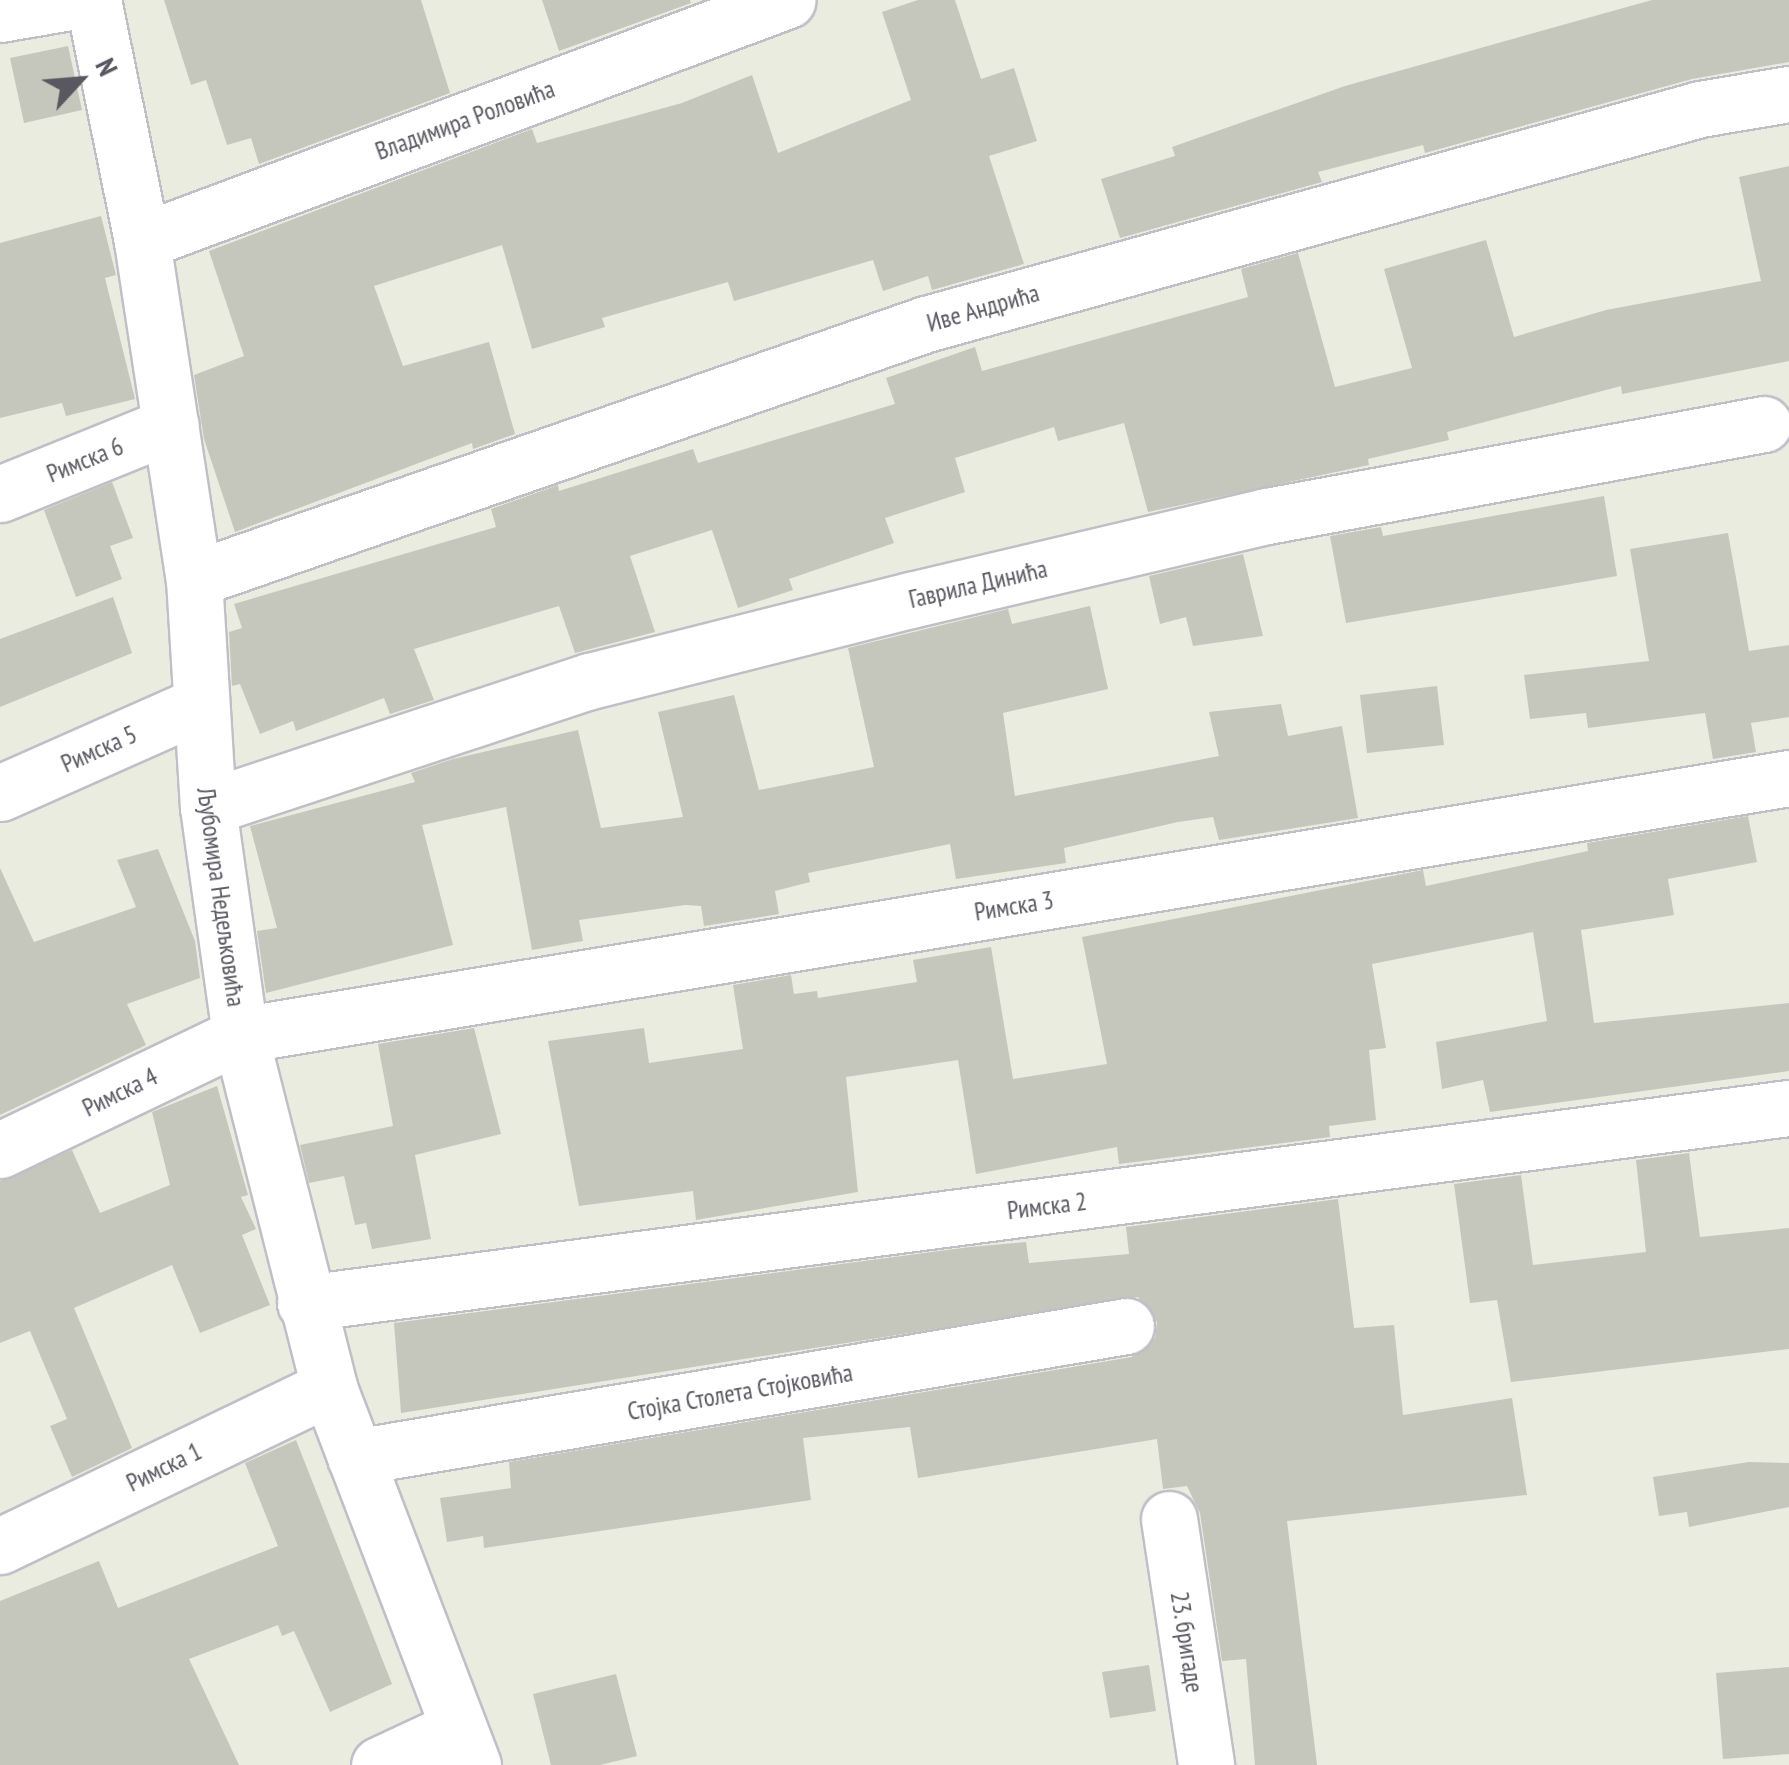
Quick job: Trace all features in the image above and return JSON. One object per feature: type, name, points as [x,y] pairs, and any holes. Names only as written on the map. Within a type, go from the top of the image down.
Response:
[{"type":"street","points":[[0,14],[82,0]]},
{"type":"street","name":"Љубомира Недељковића","points":[[93,0],[142,241],[194,579],[198,704],[208,807],[240,1035],[304,1303],[329,1388],[466,1746]]},
{"type":"street","name":"Владимира Роловића","points":[[142,241],[788,0]]},
{"type":"street","name":"Иве Андрића","points":[[194,579],[926,324],[1700,109],[1789,94]]},
{"type":"street","name":"Гаврила Динића","points":[[208,807],[590,681],[911,600],[1266,516],[1764,424]]},
{"type":"street","name":"Римска 6","points":[[0,494],[171,426]]},
{"type":"street","name":"Римска 5","points":[[0,793],[198,704]]},
{"type":"street","name":"Римска 3","points":[[240,1035],[1789,778]]},
{"type":"street","name":"Римска 4","points":[[0,1150],[240,1035]]},
{"type":"street","name":"Римска 2","points":[[304,1303],[1789,1108]]},
{"type":"street","name":"Стојка Столета Стојковића","points":[[355,1457],[1126,1326]]},
{"type":"street","name":"Римска 1","points":[[0,1546],[329,1388]]},
{"type":"street","name":"23. бригаде","points":[[1169,1519],[1206,1765]]},
{"type":"street","points":[[380,1765],[466,1746]]},
{"type":"building","points":[[164,0],[421,0],[450,93],[259,164],[251,138],[227,145],[206,80],[191,85]]},
{"type":"building","points":[[542,0],[690,0],[691,3],[559,51]]},
{"type":"building","points":[[918,0],[955,0],[981,79],[1014,68],[1037,141],[989,156],[1024,264],[932,290],[928,276],[883,291],[873,260],[734,301],[728,282],[602,318],[605,327],[532,349],[502,245],[374,286],[403,366],[489,342],[515,434],[473,449],[472,443],[235,532],[204,439],[194,375],[244,356],[209,251],[532,129],[537,143],[682,103],[752,75],[778,153],[911,100],[882,12]]},
{"type":"building","points":[[1652,0],[1789,0],[1789,62],[1692,79],[1425,153],[1423,145],[1318,172],[1322,182],[1120,238],[1101,179],[1175,156],[1172,147],[1345,86]]},
{"type":"building","points":[[68,46],[82,110],[24,123],[10,58]]},
{"type":"building","points":[[1789,166],[1789,361],[1622,394],[1621,386],[1447,432],[1449,440],[1368,459],[1369,465],[1148,512],[1124,423],[1058,441],[1054,427],[955,458],[965,492],[885,518],[894,543],[789,579],[793,590],[738,608],[712,530],[630,556],[655,632],[575,653],[559,606],[414,649],[434,700],[390,714],[384,698],[296,731],[293,721],[260,734],[240,684],[232,686],[229,632],[242,628],[234,604],[496,527],[491,509],[558,485],[559,491],[693,449],[698,463],[895,404],[886,378],[975,347],[982,371],[1248,297],[1241,269],[1298,253],[1335,387],[1412,368],[1384,269],[1486,240],[1514,337],[1606,310],[1761,281],[1739,177]]},
{"type":"building","points":[[101,216],[116,275],[105,278],[135,399],[66,416],[62,403],[0,418],[0,243]]},
{"type":"building","points":[[112,482],[133,538],[110,546],[122,579],[76,597],[44,510]]},
{"type":"building","points":[[1604,496],[1617,576],[1346,623],[1330,536],[1381,527],[1383,536]]},
{"type":"building","points":[[1728,533],[1749,651],[1789,645],[1789,717],[1751,723],[1756,752],[1713,759],[1705,713],[1588,728],[1586,713],[1530,719],[1524,675],[1649,661],[1630,549]]},
{"type":"building","points":[[1243,554],[1263,636],[1193,646],[1186,617],[1160,624],[1149,576]]},
{"type":"building","points":[[113,597],[132,653],[0,707],[0,639]]},
{"type":"building","points":[[1090,606],[1108,689],[1003,713],[1015,796],[1219,756],[1209,712],[1281,704],[1288,736],[1342,726],[1358,818],[1219,840],[1213,817],[1178,822],[1064,848],[1066,863],[956,879],[950,844],[808,873],[810,882],[775,891],[779,914],[704,926],[701,906],[685,905],[579,920],[583,941],[532,950],[506,807],[422,825],[453,945],[266,993],[257,931],[277,928],[250,826],[415,782],[411,773],[453,759],[578,730],[601,828],[683,817],[658,712],[734,695],[759,790],[874,767],[848,648],[1008,609],[1012,624]]},
{"type":"building","points":[[1437,686],[1444,745],[1367,753],[1360,695]]},
{"type":"building","points":[[1748,816],[1757,862],[1668,879],[1674,915],[1581,930],[1594,1023],[1789,1003],[1789,1071],[1490,1112],[1483,1080],[1442,1089],[1436,1042],[1547,1021],[1533,932],[1372,964],[1386,1048],[1369,1050],[1376,1120],[1329,1126],[1330,1137],[1119,1164],[1117,1147],[976,1174],[958,1060],[846,1077],[858,1192],[696,1220],[693,1191],[579,1206],[548,1041],[644,1028],[649,1063],[743,1049],[733,985],[791,975],[794,994],[817,991],[818,998],[917,982],[913,960],[991,947],[1013,1079],[1107,1064],[1082,937],[1423,870],[1426,886],[1588,851],[1587,843]]},
{"type":"building","points":[[158,849],[195,941],[200,978],[127,1004],[146,1045],[0,1115],[0,868],[34,942],[136,907],[117,860]]},
{"type":"building","points":[[474,1028],[501,1134],[415,1155],[431,1239],[372,1249],[366,1223],[355,1225],[344,1176],[309,1183],[300,1145],[393,1126],[378,1044]]},
{"type":"building","points":[[217,1086],[248,1195],[241,1197],[256,1229],[242,1235],[270,1305],[200,1333],[172,1265],[74,1308],[132,1448],[72,1477],[50,1426],[67,1419],[30,1331],[0,1343],[0,1181],[72,1150],[100,1213],[170,1185],[152,1112]]},
{"type":"building","points":[[1689,1153],[1700,1237],[1789,1228],[1789,1349],[1511,1382],[1497,1300],[1470,1303],[1454,1184],[1521,1175],[1533,1265],[1646,1252],[1636,1160]]},
{"type":"building","points":[[1338,1199],[1354,1328],[1394,1325],[1403,1415],[1512,1398],[1527,1495],[1287,1521],[1317,1765],[1255,1765],[1246,1659],[1222,1661],[1200,1513],[1187,1486],[1163,1489],[1157,1439],[918,1478],[910,1427],[803,1438],[811,1500],[484,1548],[483,1536],[447,1542],[440,1498],[511,1488],[509,1462],[1132,1357],[1155,1338],[1157,1322],[1138,1297],[401,1413],[394,1323],[970,1247],[1026,1242],[1029,1263],[1129,1254],[1126,1227]]},
{"type":"building","points":[[296,1440],[392,1684],[330,1712],[294,1631],[282,1636],[278,1625],[189,1659],[239,1765],[0,1765],[0,1601],[99,1561],[118,1608],[278,1546],[245,1463]]},
{"type":"building","points":[[1749,1462],[1789,1463],[1789,1507],[1689,1527],[1687,1512],[1659,1516],[1653,1477]]},
{"type":"building","points":[[1149,1665],[1156,1711],[1110,1718],[1102,1672]]},
{"type":"building","points":[[1789,1667],[1789,1754],[1723,1759],[1716,1673]]},
{"type":"building","points":[[616,1674],[637,1756],[600,1765],[551,1765],[533,1694]]}]
